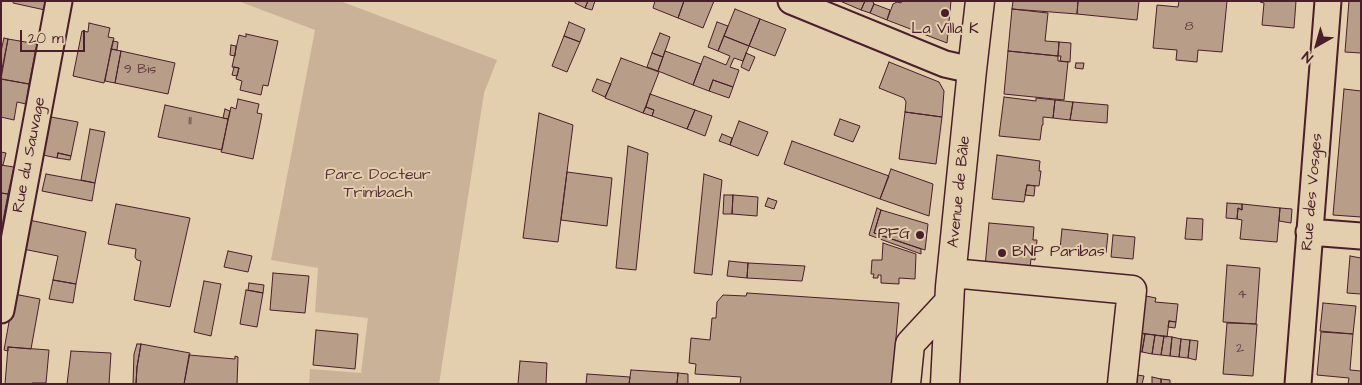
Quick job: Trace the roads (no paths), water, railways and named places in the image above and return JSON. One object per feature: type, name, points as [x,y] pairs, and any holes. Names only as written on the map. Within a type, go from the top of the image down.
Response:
[{"type":"main road","name":"Avenue de Bâle","points":[[945,384],[949,302],[980,1]]},
{"type":"main road","points":[[952,273],[1132,290],[1122,384]]},
{"type":"main road","points":[[906,384],[910,344],[949,302]]},
{"type":"street","name":"Rue du Sauvage","points":[[1,310],[59,1]]},
{"type":"street","points":[[791,1],[945,64],[972,70]]},
{"type":"street","name":"Rue des Vosges","points":[[1298,384],[1328,1]]},
{"type":"street","points":[[1309,232],[1361,236]]},
{"type":"place","name":"La Villa K","points":[[945,13]]},
{"type":"place","name":"PFG","points":[[920,235]]},
{"type":"place","name":"BNP Paribas","points":[[1002,253]]},
{"type":"park label","name":"Parc Docteur Trimbach","points":[[378,185]]}]
